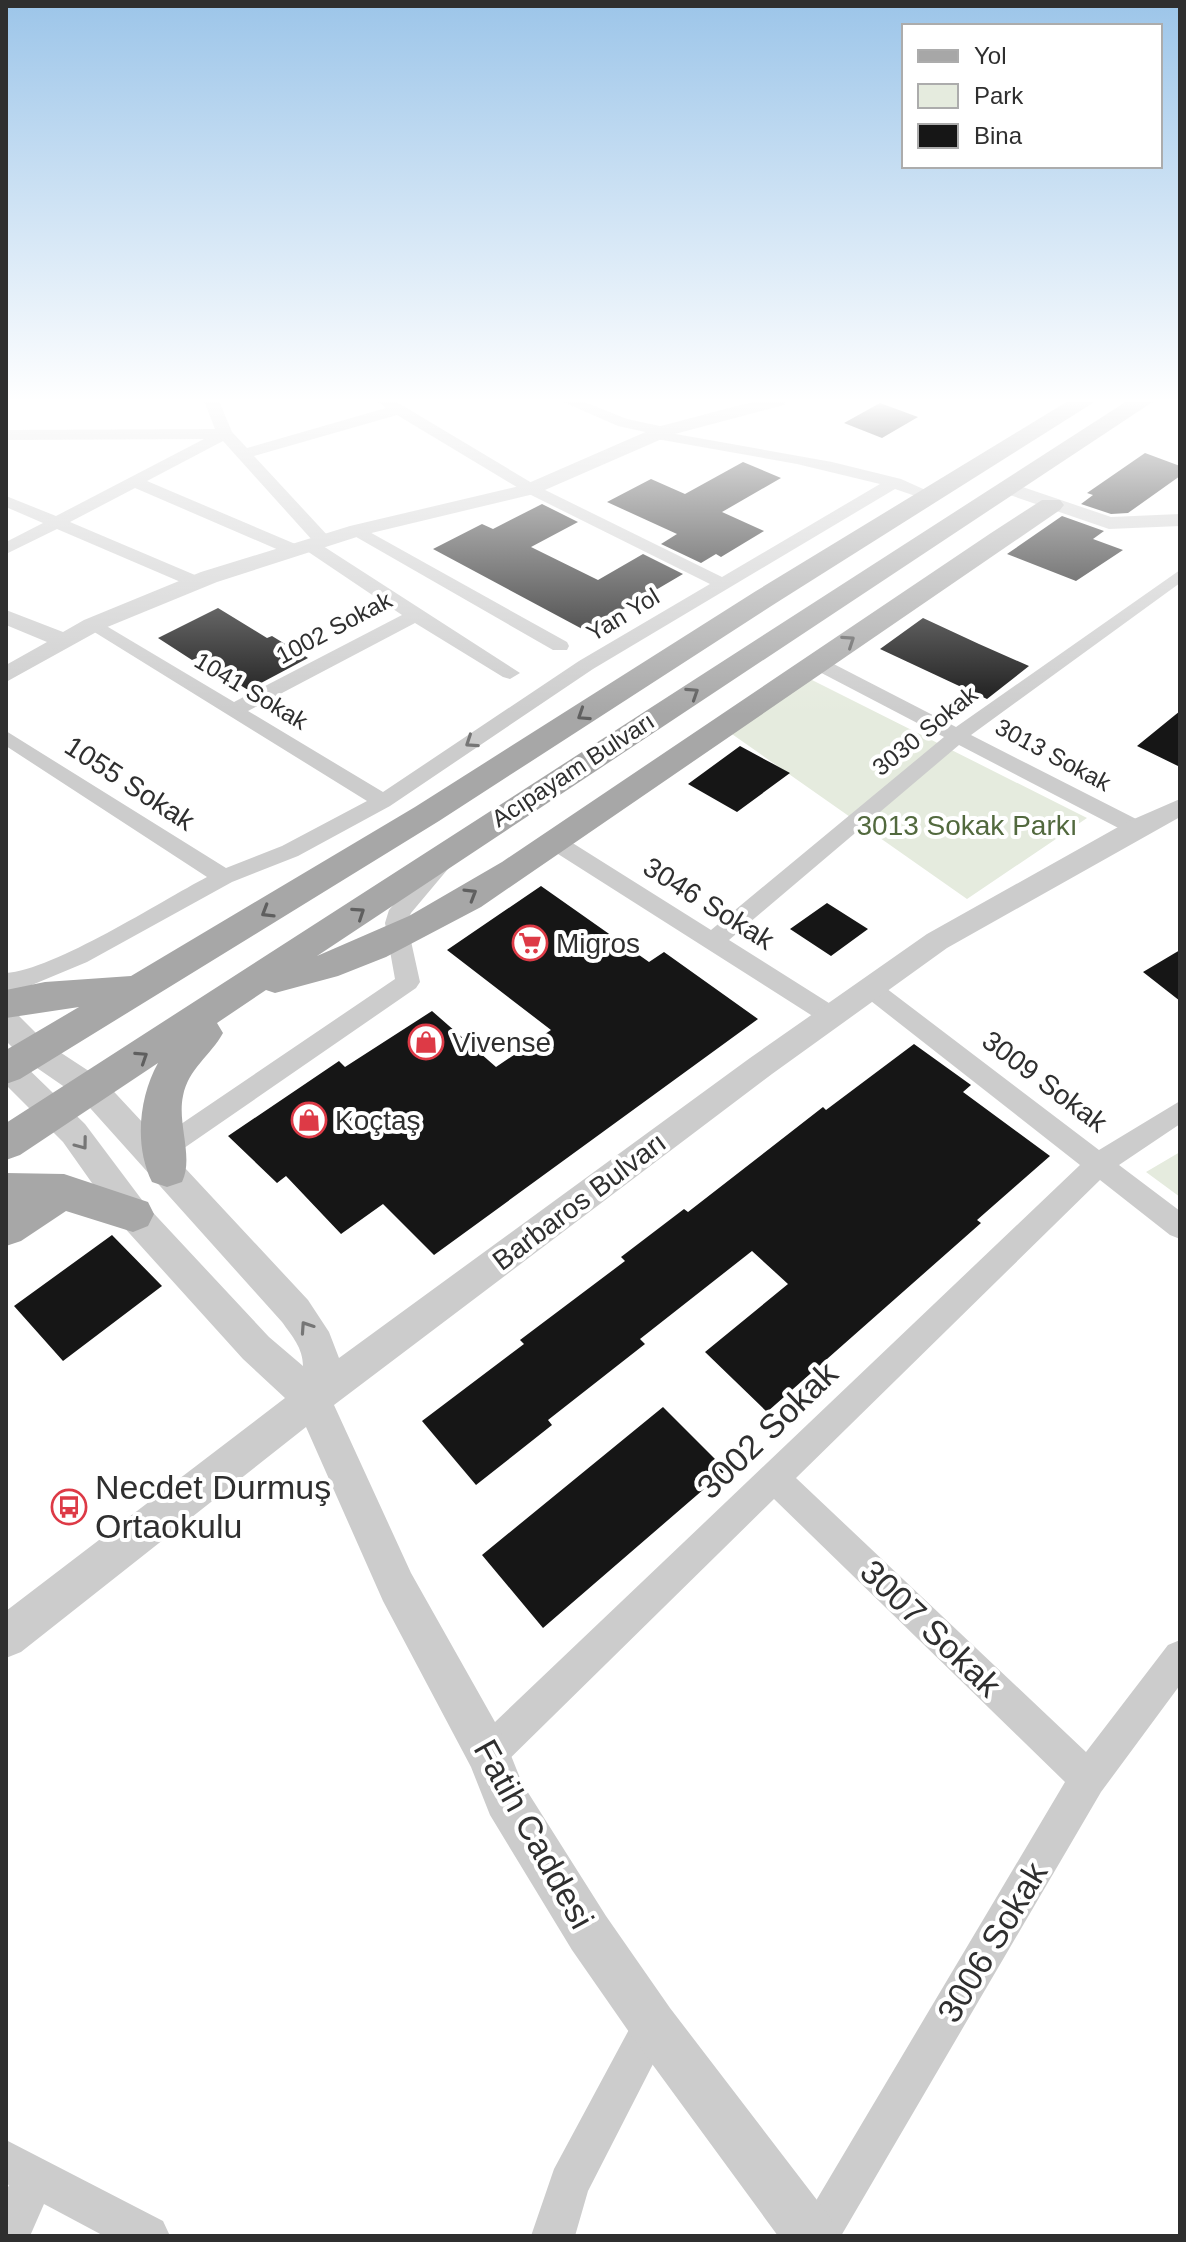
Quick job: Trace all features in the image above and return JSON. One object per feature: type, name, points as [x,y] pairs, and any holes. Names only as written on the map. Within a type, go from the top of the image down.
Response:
[{"type":"main road","name":"Acıpayam Bulvarı","points":[[14,1063],[439,807],[766,597],[919,506]]},
{"type":"main road","name":"Acıpayam Bulvarı","points":[[6,1144],[93,1090],[456,847],[981,506]]},
{"type":"main road","points":[[166,1159],[163,1090],[170,1071],[246,988],[341,964],[399,937],[555,842],[1050,506]]},
{"type":"main road","points":[[6,1004],[45,996],[142,988]]},
{"type":"main road","points":[[6,1190],[64,1191],[99,1199],[133,1214]]},
{"type":"main road","points":[[6,1228],[64,1191]]},
{"type":"street","points":[[18,506],[196,582]]},
{"type":"street","points":[[6,549],[84,506]]},
{"type":"street","points":[[200,506],[309,545],[510,673]]},
{"type":"street","points":[[281,506],[309,545]]},
{"type":"street","points":[[6,675],[92,625],[196,582],[357,530],[460,506]]},
{"type":"street","points":[[565,506],[721,583]]},
{"type":"street","name":"Yan Yol","points":[[6,982],[19,981],[79,956],[224,877],[290,851],[383,801],[586,665],[854,506]]},
{"type":"street","points":[[1053,506],[1109,523],[1180,520]]},
{"type":"street","points":[[357,530],[560,646]]},
{"type":"street","name":"3030 Sokak","points":[[713,941],[958,735],[1171,592],[1180,575]]},
{"type":"street","name":"1002 Sokak","points":[[234,710],[415,615]]},
{"type":"street","points":[[6,617],[65,641]]},
{"type":"street","name":"1041 Sokak","points":[[92,625],[383,801]]},
{"type":"street","name":"3013 Sokak","points":[[817,663],[1136,828]]},
{"type":"street","name":"1055 Sokak","points":[[6,737],[224,877]]},
{"type":"street","name":"Barbaros Bulvarı","points":[[6,1637],[313,1399],[870,988],[937,941],[1136,828],[1180,807]]},
{"type":"street","name":"3046 Sokak","points":[[555,842],[831,1016]]},
{"type":"street","points":[[166,1159],[408,982],[396,923],[400,910],[456,847]]},
{"type":"street","name":"3009 Sokak","points":[[870,988],[1180,1227]]},
{"type":"street","points":[[6,1022],[14,1063],[53,1114],[74,1133],[133,1214],[256,1348],[313,1399],[324,1369],[320,1347],[295,1311],[166,1159],[93,1090],[14,1063]]},
{"type":"street","name":"3002 Sokak","points":[[488,1754],[1100,1163],[1180,1111]]},
{"type":"street","name":"Fatih Caddesi","points":[[313,1399],[397,1587],[488,1754],[506,1799],[589,1933],[653,2025],[814,2236]]},
{"type":"street","name":"3007 Sokak","points":[[773,1477],[1088,1779]]},
{"type":"street","name":"3006 Sokak","points":[[814,2236],[1088,1779],[1180,1657]]},
{"type":"street","points":[[553,2236],[569,2184],[653,2025]]},
{"type":"street","points":[[8,2236],[20,2169],[148,2236]]},
{"type":"green space","name":"3013 Sokak Parkı","points":[[808,678],[1087,818],[967,899],[729,732]]},
{"type":"green space","points":[[1180,1152],[1180,1197],[1146,1172]]},
{"type":"building","points":[[539,506],[545,506],[578,522],[531,547],[598,580],[643,554],[683,574],[586,631],[433,549],[482,524],[493,529]]},
{"type":"building","points":[[615,506],[733,506],[722,512],[764,531],[721,557],[716,554],[701,563],[661,544],[677,534]]},
{"type":"building","points":[[1086,506],[1138,506],[1128,513],[1111,514]]},
{"type":"building","points":[[1062,516],[1104,531],[1093,539],[1123,550],[1076,581],[1007,554]]},
{"type":"building","points":[[218,608],[267,638],[272,636],[308,658],[248,690],[158,638]]},
{"type":"building","points":[[923,618],[1029,666],[987,699],[880,649]]},
{"type":"building","points":[[1180,711],[1180,767],[1137,746]]},
{"type":"building","points":[[740,746],[790,773],[737,812],[688,784]]},
{"type":"building","points":[[541,886],[649,962],[664,952],[758,1019],[434,1255],[383,1204],[341,1234],[286,1176],[277,1183],[228,1136],[339,1061],[345,1067],[432,1011],[496,1067],[551,1030],[447,950]]},
{"type":"building","points":[[827,903],[868,929],[831,956],[790,929]]},
{"type":"building","points":[[1180,950],[1180,1001],[1143,972]]},
{"type":"building","points":[[914,1044],[971,1085],[963,1092],[1050,1156],[977,1220],[981,1223],[767,1412],[705,1352],[788,1284],[752,1251],[640,1339],[645,1344],[548,1420],[552,1425],[476,1485],[422,1421],[524,1344],[520,1340],[625,1261],[621,1257],[684,1209],[688,1212],[823,1107],[826,1110]]},
{"type":"building","points":[[112,1235],[162,1286],[63,1361],[14,1306]]},
{"type":"building","points":[[663,1407],[726,1470],[543,1628],[482,1555]]},
{"type":"place","name":"Migros","points":[[530,943]]},
{"type":"place","name":"Vivense","points":[[426,1042]]},
{"type":"place","name":"Koçtaş","points":[[309,1120]]},
{"type":"place","name":"Necdet Durmuş Ortaokulu","points":[[69,1507]]}]
